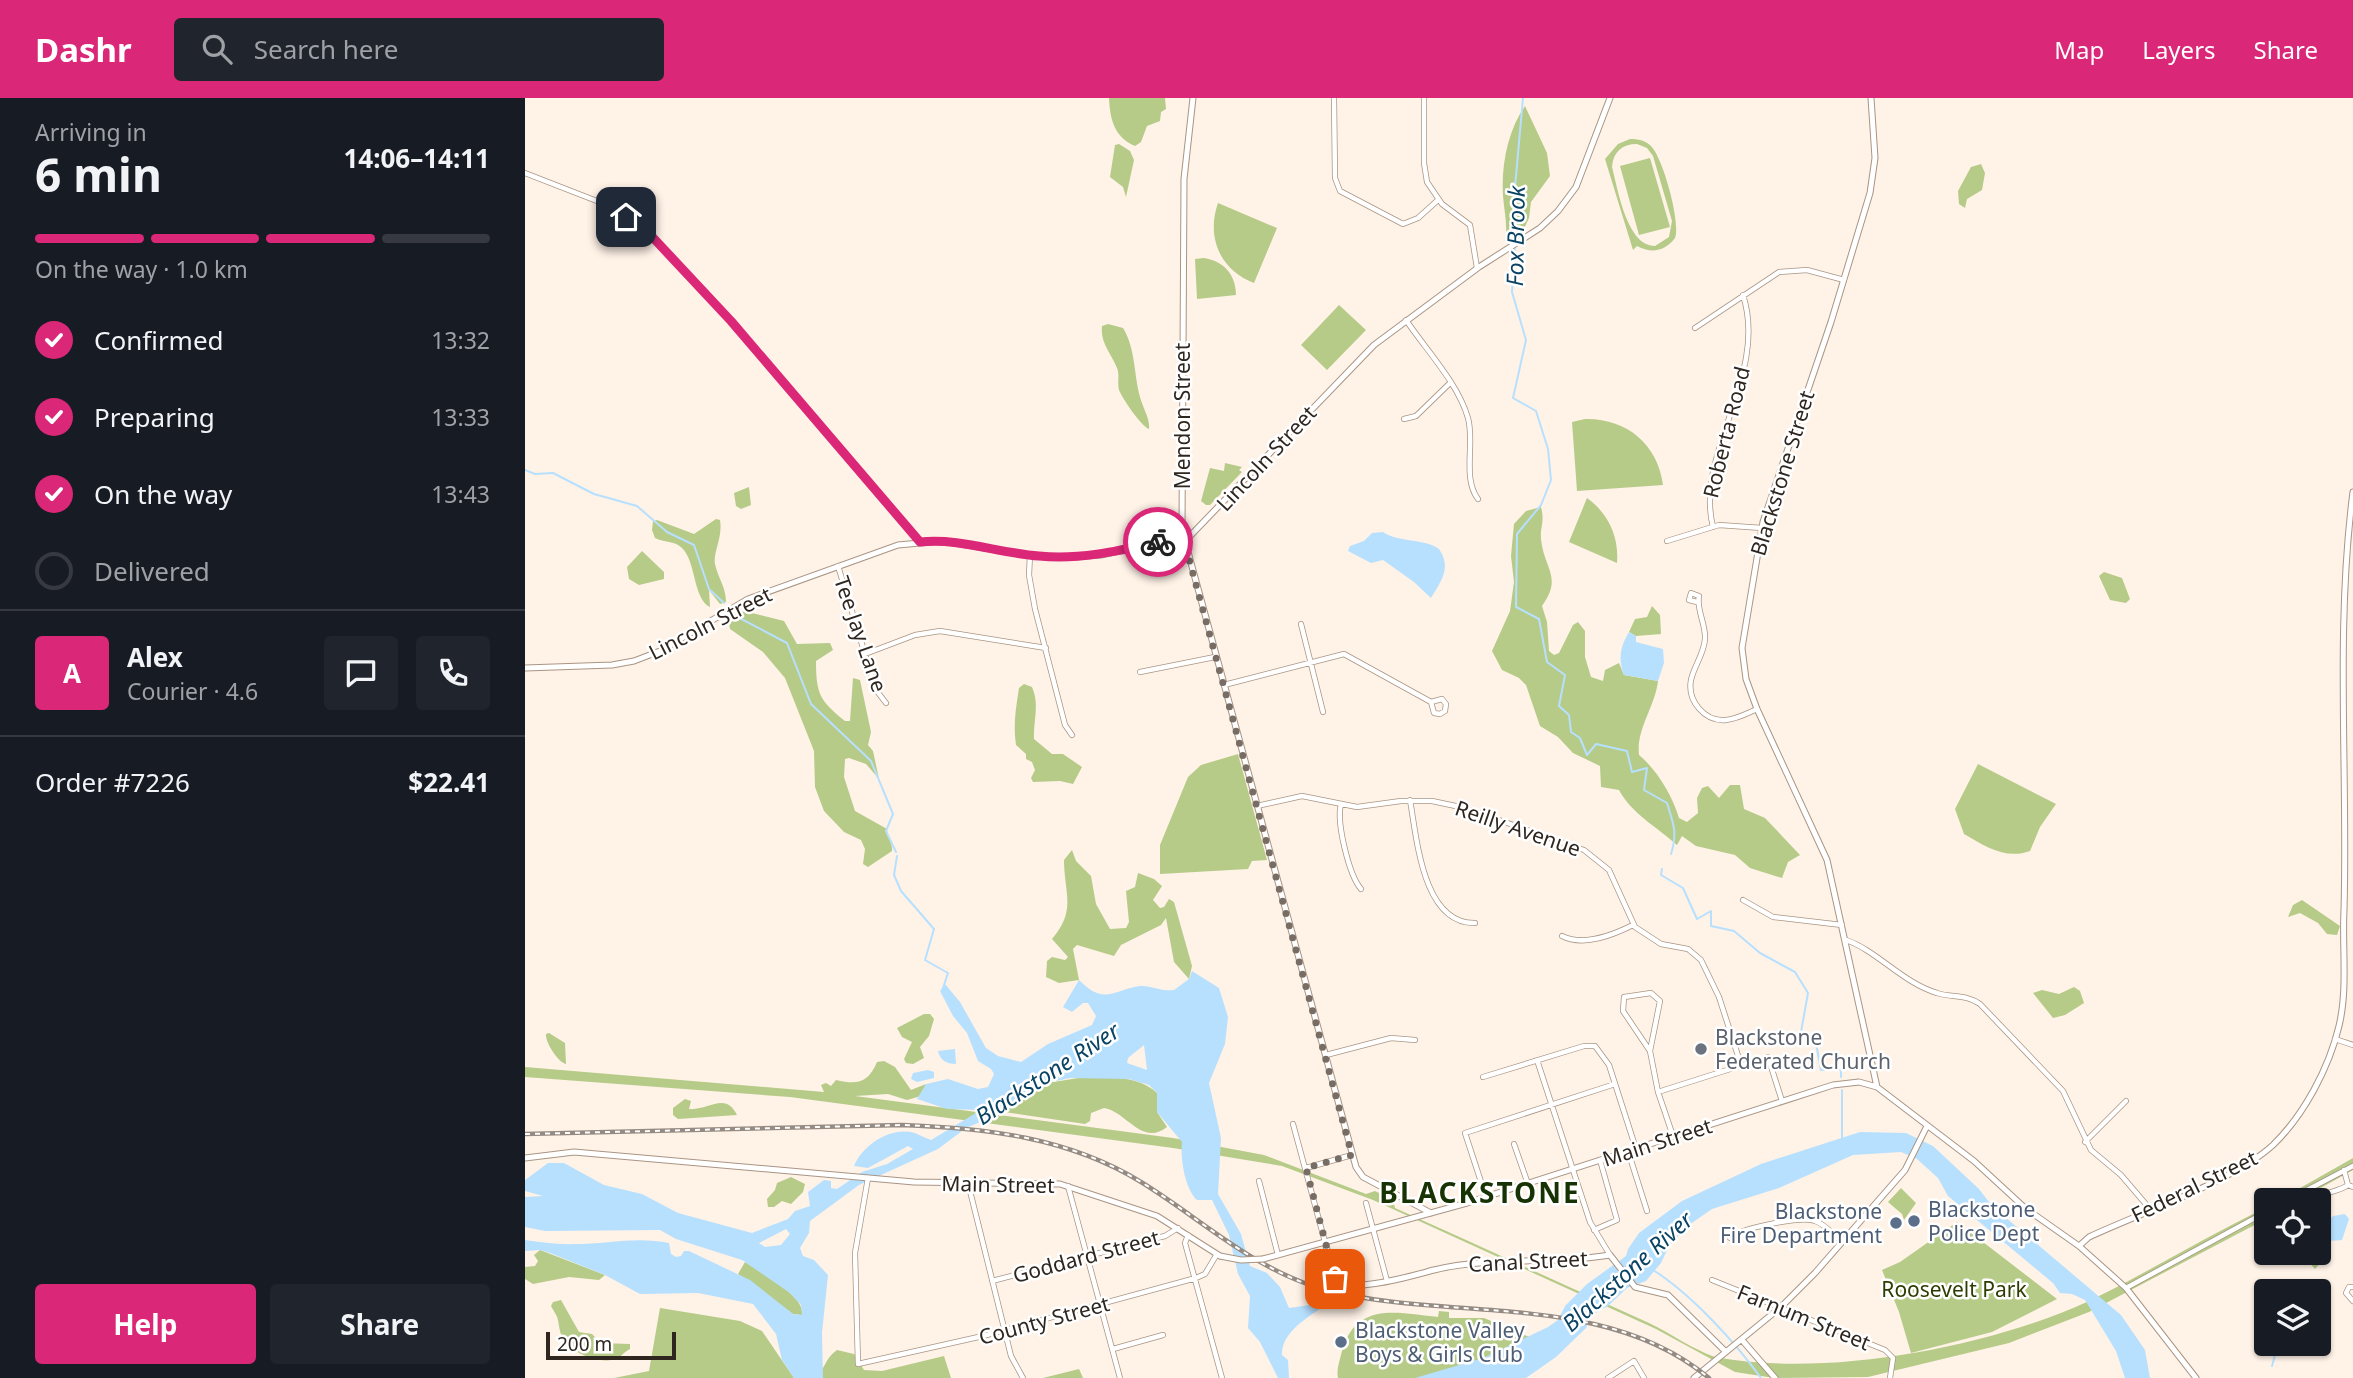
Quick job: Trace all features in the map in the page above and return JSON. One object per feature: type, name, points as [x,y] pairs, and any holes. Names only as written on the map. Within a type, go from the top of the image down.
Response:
[{"type":"main road","name":"Mendon Street","points":[[1193,98],[1184,192],[1183,537],[1352,1155],[1363,1177],[1431,1213]]},
{"type":"main road","name":"Lincoln Street","points":[[525,668],[612,665],[634,661],[660,651],[743,601],[888,548],[920,542],[959,542],[1030,555],[1087,556],[1183,537],[1203,525],[1362,355],[1477,268],[1546,223],[1571,195],[1610,98]]},
{"type":"main road","name":"Blackstone Street","points":[[1871,98],[1875,149],[1873,179],[1844,280],[1762,528],[1742,647],[1746,679],[1757,709],[1824,851],[1843,925],[1877,1087]]},
{"type":"main road","name":"Federal Street","points":[[2079,1246],[2089,1237],[2239,1169],[2273,1144],[2300,1112],[2335,1040],[2342,1010],[2346,837],[2343,608],[2353,492]]},
{"type":"main road","name":"Main Street","points":[[525,1158],[574,1152],[848,1176],[867,1181],[877,1179],[1067,1186],[1143,1211],[1178,1228],[1219,1255],[1241,1260],[1263,1259],[1486,1197],[1845,1083],[1877,1087]]},
{"type":"main road","points":[[1877,1087],[1974,1161],[2022,1206],[2079,1246],[2126,1288],[2196,1378]]},
{"type":"main road","points":[[1694,1378],[1781,1307],[1909,1165],[1927,1126]]},
{"type":"main road","name":"Canal Street","points":[[1325,1242],[1335,1279],[1348,1286],[1387,1281],[1474,1262],[1612,1257],[1635,1287],[1668,1295],[1726,1352]]},
{"type":"main road","points":[[1742,1340],[1775,1378]]},
{"type":"street","points":[[1333,98],[1335,178],[1340,191],[1403,224],[1413,222],[1438,200]]},
{"type":"street","points":[[1423,98],[1425,175],[1438,200],[1470,225],[1477,268]]},
{"type":"street","points":[[525,173],[602,203],[644,228],[731,321],[920,542]]},
{"type":"street","points":[[1695,328],[1784,270],[1807,270],[1844,280]]},
{"type":"street","name":"Roberta Road","points":[[1713,527],[1707,500],[1709,482],[1735,404],[1749,334],[1749,320],[1743,295]]},
{"type":"street","points":[[1406,320],[1449,384],[1468,419],[1472,487],[1478,499]]},
{"type":"street","points":[[1404,419],[1418,414],[1449,384]]},
{"type":"street","points":[[1667,541],[1713,527],[1733,525],[1762,528]]},
{"type":"street","points":[[1030,555],[1029,575],[1046,649],[1065,725],[1072,735]]},
{"type":"street","name":"Tee Jay Lane","points":[[838,566],[876,690],[886,702]]},
{"type":"street","points":[[1697,603],[1704,623],[1705,641],[1690,688],[1695,705],[1707,715],[1725,720],[1757,709]]},
{"type":"street","points":[[1301,624],[1323,712]]},
{"type":"street","points":[[865,654],[915,635],[940,631],[1046,649]]},
{"type":"street","points":[[1223,685],[1310,661],[1347,655],[1431,702]]},
{"type":"street","points":[[1140,673],[1215,657]]},
{"type":"street","name":"Reilly Avenue","points":[[1257,806],[1303,796],[1364,807],[1410,800],[1465,807],[1592,854],[1609,870],[1633,925]]},
{"type":"street","points":[[1410,800],[1429,887],[1436,902],[1452,919],[1475,923]]},
{"type":"street","points":[[1341,804],[1339,820],[1353,877],[1361,889]]},
{"type":"street","points":[[1743,900],[1773,917],[1843,925]]},
{"type":"street","points":[[1562,936],[1573,940],[1606,936],[1633,925],[1654,941],[1688,949],[1701,960],[1719,996],[1741,1065]]},
{"type":"street","points":[[1846,940],[1858,944],[1879,962],[1933,992],[1971,998],[1980,1004],[2063,1091],[2085,1142],[2150,1209]]},
{"type":"street","points":[[1650,1051],[1623,1011],[1624,997],[1651,993],[1660,1001],[1650,1051],[1658,1092],[1672,1136]]},
{"type":"street","points":[[1326,1055],[1391,1038],[1415,1040]]},
{"type":"street","points":[[2335,1040],[2353,1045]]},
{"type":"street","points":[[1483,1077],[1584,1046],[1595,1046],[1606,1058],[1636,1149]]},
{"type":"street","points":[[1658,1092],[1768,1057],[1782,1101]]},
{"type":"street","points":[[1537,1060],[1594,1230],[1612,1257]]},
{"type":"street","points":[[1486,1197],[1465,1133],[1615,1084]]},
{"type":"street","points":[[2085,1142],[2126,1101]]},
{"type":"street","points":[[1293,1125],[1325,1242]]},
{"type":"street","points":[[1514,1144],[1528,1184]]},
{"type":"street","points":[[1628,1152],[1647,1211]]},
{"type":"street","points":[[1306,1168],[1352,1155]]},
{"type":"street","points":[[1594,1230],[1617,1220],[1618,1217],[1600,1160]]},
{"type":"street","points":[[2310,1188],[2353,1166]]},
{"type":"street","points":[[2331,1191],[2351,1186],[2344,1170]]},
{"type":"street","name":"County Street","points":[[867,1181],[855,1252],[858,1364],[1004,1330],[1195,1279]]},
{"type":"street","points":[[1259,1181],[1278,1255]]},
{"type":"street","points":[[968,1183],[1011,1356],[1023,1378]]},
{"type":"street","points":[[1067,1186],[1120,1378]]},
{"type":"street","points":[[1366,1203],[1387,1281]]},
{"type":"street","points":[[2126,1288],[2254,1219]]},
{"type":"street","points":[[1730,1238],[1742,1231],[1806,1220],[1821,1224],[1841,1241]]},
{"type":"street","name":"Goddard Street","points":[[992,1281],[1165,1236],[1178,1228]]},
{"type":"street","points":[[1188,1235],[1185,1243],[1222,1377],[1212,1378]]},
{"type":"street","points":[[1195,1279],[1205,1274],[1219,1255]]},
{"type":"street","name":"Farnum Street","points":[[1712,1280],[1874,1345],[1893,1358],[1889,1378]]},
{"type":"street","points":[[2353,1287],[2347,1289],[2346,1293],[2353,1301]]},
{"type":"street","points":[[1113,1349],[1163,1335]]},
{"type":"street","points":[[1608,1378],[1634,1362],[1644,1378]]},
{"type":"green space","points":[[1109,98],[1165,98],[1166,109],[1161,112],[1160,121],[1147,126],[1141,142],[1135,146],[1118,132]]},
{"type":"green space","points":[[1525,106],[1547,153],[1550,176],[1531,202],[1529,218],[1522,233],[1509,236],[1506,235],[1503,172],[1510,137]]},
{"type":"green space","points":[[1630,139],[1644,141],[1651,146],[1661,163],[1673,205],[1676,230],[1675,238],[1663,248],[1648,250],[1637,246],[1633,250],[1605,159],[1618,144]],"holes":[[[1637,144],[1647,148],[1653,156],[1672,221],[1669,237],[1655,246],[1645,244],[1631,227],[1612,167],[1616,153],[1623,147]]]},
{"type":"green space","points":[[1119,144],[1130,151],[1134,160],[1126,197],[1123,187],[1110,177],[1115,145]]},
{"type":"green space","points":[[1650,158],[1670,227],[1639,235],[1620,166]]},
{"type":"green space","points":[[1981,164],[1985,173],[1982,190],[1967,199],[1965,208],[1959,204],[1958,191],[1971,167]]},
{"type":"green space","points":[[1218,203],[1277,228],[1254,283],[1232,270],[1219,251],[1214,228]]},
{"type":"green space","points":[[1204,258],[1217,262],[1227,270],[1234,281],[1236,295],[1197,299],[1195,259]]},
{"type":"green space","points":[[1339,305],[1366,330],[1327,370],[1301,345]]},
{"type":"green space","points":[[1108,324],[1123,328],[1127,337],[1149,429],[1137,417],[1119,390],[1118,371],[1103,338],[1102,326]]},
{"type":"green space","points":[[1585,419],[1614,423],[1637,436],[1654,457],[1663,485],[1577,491],[1572,422]]},
{"type":"green space","points":[[1225,463],[1242,467],[1239,470],[1242,472],[1210,505],[1206,505],[1201,501],[1210,468],[1224,471]]},
{"type":"green space","points":[[749,487],[751,505],[741,509],[736,506],[734,493]]},
{"type":"green space","points":[[1587,498],[1601,511],[1611,527],[1616,544],[1617,563],[1569,542]]},
{"type":"green space","points":[[1541,507],[1541,539],[1552,580],[1542,606],[1547,622],[1549,651],[1554,655],[1559,653],[1573,625],[1578,622],[1585,631],[1585,657],[1591,677],[1603,681],[1605,670],[1619,663],[1624,675],[1658,681],[1640,736],[1639,755],[1663,784],[1679,818],[1687,822],[1698,813],[1697,798],[1702,788],[1708,786],[1719,798],[1730,785],[1740,785],[1744,809],[1765,818],[1800,855],[1788,862],[1782,878],[1750,868],[1735,855],[1696,846],[1682,836],[1677,845],[1638,813],[1619,790],[1601,787],[1600,766],[1573,753],[1558,737],[1540,726],[1526,685],[1519,678],[1502,670],[1492,651],[1510,611],[1514,582],[1511,556],[1514,524],[1526,511]]},
{"type":"green space","points":[[716,519],[720,520],[721,526],[715,564],[726,602],[720,604],[709,590],[710,607],[700,596],[687,554],[676,544],[655,538],[652,530],[653,521],[657,520],[694,534]]},
{"type":"green space","points":[[642,551],[664,572],[664,579],[639,585],[629,579],[627,567]]},
{"type":"green space","points":[[2104,572],[2122,578],[2130,599],[2126,603],[2110,600],[2099,576]]},
{"type":"green space","points":[[1652,606],[1660,615],[1661,634],[1636,636],[1629,632],[1635,619],[1647,617]]},
{"type":"green space","points":[[744,611],[784,621],[797,644],[830,643],[833,650],[816,661],[817,681],[825,702],[845,721],[850,721],[853,678],[860,680],[871,732],[868,745],[873,751],[879,779],[866,764],[849,758],[845,759],[844,777],[855,811],[887,829],[892,848],[892,851],[868,867],[863,864],[865,849],[861,840],[844,832],[824,811],[815,787],[814,751],[785,678],[763,652],[730,629],[728,618]]},
{"type":"green space","points":[[1024,684],[1032,687],[1036,700],[1034,739],[1052,754],[1063,754],[1082,767],[1073,784],[1060,781],[1033,782],[1031,778],[1035,770],[1032,762],[1026,759],[1026,754],[1016,745],[1015,737],[1019,688]]},
{"type":"green space","points":[[1238,754],[1267,860],[1252,861],[1248,869],[1160,874],[1160,845],[1188,777],[1201,765]]},
{"type":"green space","points":[[1978,764],[2056,804],[2040,827],[2030,851],[2004,853],[1964,834],[1955,809]]},
{"type":"green space","points":[[1072,850],[1076,861],[1091,876],[1096,904],[1110,929],[1126,928],[1129,922],[1126,891],[1135,887],[1138,873],[1154,879],[1162,886],[1153,900],[1160,908],[1164,907],[1169,899],[1174,902],[1192,966],[1189,979],[1174,962],[1166,918],[1161,925],[1121,945],[1114,956],[1077,945],[1073,949],[1079,980],[1059,983],[1046,977],[1047,961],[1052,957],[1065,960],[1068,957],[1052,939],[1060,929],[1067,910],[1064,860]]},
{"type":"green space","points":[[2302,900],[2340,926],[2337,935],[2327,934],[2318,923],[2300,913],[2288,917],[2293,905]]},
{"type":"green space","points":[[2074,987],[2080,991],[2084,1003],[2065,1015],[2053,1018],[2033,993],[2042,990],[2059,994]]},
{"type":"green space","points":[[924,1014],[930,1014],[934,1019],[929,1036],[920,1047],[924,1058],[913,1064],[906,1063],[904,1059],[912,1042],[902,1037],[897,1028]]},
{"type":"green space","points":[[549,1033],[565,1043],[566,1064],[559,1060],[550,1046],[546,1038]]},
{"type":"green space","points":[[884,1061],[895,1067],[911,1090],[926,1084],[921,1096],[907,1100],[888,1094],[855,1096],[1173,1138],[1264,1155],[1366,1194],[1375,1191],[1393,1200],[1395,1208],[1649,1323],[1707,1354],[1758,1363],[1805,1364],[1905,1355],[2003,1333],[2089,1301],[2254,1214],[2254,1225],[2089,1312],[2009,1343],[1868,1377],[1774,1378],[1735,1372],[1656,1329],[1373,1200],[1282,1166],[1173,1148],[790,1097],[525,1077],[525,1067],[824,1092],[821,1085],[826,1083],[831,1086],[836,1080],[861,1081],[870,1074],[877,1062]]},
{"type":"green space","points":[[1085,1077],[1132,1080],[1149,1087],[1157,1093],[1157,1112],[1167,1127],[1158,1132],[1142,1131],[1112,1110],[1104,1108],[1091,1113],[1090,1121],[1085,1124],[1004,1112],[1047,1083]]},
{"type":"green space","points":[[685,1099],[691,1101],[689,1109],[722,1103],[732,1108],[737,1115],[678,1119],[673,1115],[673,1108]]},
{"type":"green space","points":[[2353,1158],[2353,1170],[2321,1188],[2300,1188]]},
{"type":"green space","points":[[791,1177],[805,1184],[803,1192],[791,1204],[782,1201],[774,1207],[768,1207],[767,1199],[777,1183]]},
{"type":"green space","points":[[1901,1188],[1916,1203],[1904,1220],[1902,1214],[1888,1202]]},
{"type":"green space","name":"Roosevelt Park","points":[[1957,1222],[2057,1299],[1992,1332],[1911,1353],[1899,1312],[1882,1270],[1900,1262]]},
{"type":"green space","points":[[540,1250],[605,1275],[599,1280],[569,1277],[533,1284],[525,1279],[525,1267],[535,1266],[538,1261],[534,1255]]},
{"type":"green space","points":[[745,1262],[789,1292],[797,1300],[802,1315],[793,1314],[738,1274]]},
{"type":"green space","points":[[561,1300],[579,1332],[592,1334],[601,1343],[630,1344],[630,1349],[618,1358],[609,1360],[591,1358],[575,1350],[563,1338],[551,1306],[553,1302]]},
{"type":"green space","points":[[660,1308],[740,1321],[762,1331],[794,1378],[614,1378],[649,1371]]},
{"type":"green space","points":[[1439,1311],[1449,1312],[1449,1318],[1484,1318],[1534,1339],[1504,1378],[1338,1378],[1342,1351],[1357,1324],[1380,1314],[1438,1317]]},
{"type":"green space","points":[[837,1350],[854,1354],[864,1370],[882,1371],[944,1356],[951,1378],[816,1378]]},
{"type":"green space","points":[[1079,1369],[1083,1378],[1043,1378]]},
{"type":"water","points":[[1383,532],[1439,549],[1445,568],[1431,598],[1383,560],[1371,563],[1348,551],[1350,546],[1364,541],[1372,533]]},
{"type":"water","points":[[1629,632],[1636,636],[1636,642],[1663,649],[1664,663],[1658,681],[1624,675],[1621,653]]},
{"type":"water","name":"Blackstone River","points":[[1192,971],[1219,988],[1228,1017],[1225,1044],[1209,1083],[1221,1138],[1218,1194],[1241,1234],[1250,1266],[1267,1273],[1280,1287],[1289,1308],[1317,1304],[1321,1308],[1302,1321],[1286,1340],[1282,1355],[1288,1360],[1289,1378],[1278,1378],[1260,1342],[1248,1328],[1250,1296],[1238,1274],[1229,1235],[1212,1200],[1197,1200],[1189,1189],[1183,1164],[1182,1142],[1157,1112],[1157,1093],[1149,1085],[1129,1079],[1070,1078],[1047,1083],[1004,1112],[966,1128],[938,1149],[859,1185],[810,1221],[809,1233],[800,1248],[803,1256],[814,1260],[828,1275],[822,1333],[823,1378],[794,1378],[782,1360],[776,1334],[753,1304],[698,1293],[640,1294],[605,1275],[550,1253],[540,1250],[525,1251],[525,1240],[562,1244],[634,1240],[669,1243],[671,1254],[676,1257],[689,1251],[750,1280],[793,1314],[802,1315],[801,1305],[790,1293],[742,1260],[676,1239],[660,1230],[545,1231],[525,1227],[525,1197],[543,1196],[525,1191],[525,1180],[548,1163],[564,1163],[604,1185],[642,1194],[678,1213],[752,1233],[788,1219],[795,1211],[810,1206],[808,1192],[824,1180],[831,1181],[831,1188],[837,1189],[862,1172],[887,1164],[913,1149],[908,1146],[868,1168],[854,1166],[864,1151],[879,1139],[896,1132],[906,1132],[931,1140],[981,1110],[947,1109],[917,1099],[926,1084],[948,1079],[978,1089],[988,1087],[994,1074],[978,1061],[967,1033],[953,1016],[940,991],[945,984],[960,1002],[986,1048],[998,1056],[1021,1062],[1048,1044],[1092,1025],[1096,1016],[1088,1003],[1083,1003],[1072,1012],[1063,1007],[1079,980],[1096,992],[1109,994],[1140,986],[1174,990],[1189,979]],"holes":[[[1144,1045],[1147,1070],[1127,1063],[1128,1058]],[[786,1229],[790,1234],[781,1245],[765,1247],[759,1243]]]},
{"type":"water","points":[[955,1049],[956,1064],[944,1061],[938,1051]]},
{"type":"water","points":[[928,1070],[934,1072],[934,1078],[917,1082],[911,1079],[913,1073]]},
{"type":"water","name":"Blackstone River","points":[[1860,1132],[1906,1133],[1933,1146],[1979,1189],[1992,1206],[2121,1315],[2145,1350],[2150,1378],[2125,1378],[2116,1351],[2085,1300],[2072,1294],[2060,1293],[2053,1283],[1948,1196],[1938,1178],[1917,1159],[1901,1152],[1853,1155],[1779,1188],[1712,1209],[1689,1225],[1669,1246],[1661,1263],[1646,1281],[1627,1288],[1608,1306],[1592,1315],[1586,1328],[1556,1357],[1526,1378],[1415,1378],[1483,1358],[1548,1327],[1558,1320],[1565,1306],[1587,1284],[1626,1256],[1639,1233],[1682,1201],[1761,1164]]},
{"type":"water","points":[[2345,1214],[2349,1219],[2342,1240],[2331,1241],[2333,1216]]},
{"type":"waterway","name":"Fox Brook","points":[[1523,98],[1511,232],[1515,244],[1512,292],[1526,340],[1513,398],[1536,411],[1548,449],[1551,480],[1541,505],[1517,534],[1516,607],[1539,619],[1547,662],[1565,675],[1559,706],[1569,715],[1571,732],[1580,738],[1587,755],[1596,744],[1627,751],[1632,772],[1647,768],[1644,790],[1667,803],[1671,816],[1674,828],[1671,854]]},
{"type":"waterway","points":[[525,470],[535,474],[553,473],[594,494],[637,506],[667,532],[694,545],[709,589],[724,603]]},
{"type":"waterway","points":[[730,613],[787,643],[811,704],[871,761],[893,814],[886,831],[896,852]]},
{"type":"waterway","points":[[897,856],[894,875],[901,891],[934,929],[925,960],[948,973],[943,988]]},
{"type":"waterway","name":"Fox Brook","points":[[1662,869],[1661,875],[1683,888],[1697,919],[1711,911],[1711,926],[1734,931],[1760,953],[1795,972],[1808,993],[1801,1032],[1815,1038],[1821,1070],[1841,1070],[1841,1077]]},
{"type":"waterway","name":"Fox Brook","points":[[1842,1090],[1842,1138]]},
{"type":"waterway","name":"Blackstone River","points":[[1653,1270],[1712,1320],[1761,1378]]},
{"type":"waterway","points":[[2272,1366],[2275,1356]]},
{"type":"railway","points":[[525,1134],[902,1125],[995,1132],[1025,1138],[1055,1145],[1113,1167],[1163,1196],[1251,1256],[1274,1269],[1323,1289],[1371,1299],[1573,1320],[1621,1331],[1667,1350],[1709,1378]]},
{"type":"way so far","points":[[1158,542],[1183,537],[1352,1155],[1306,1168],[1335,1279]]},
{"type":"place","name":"Blackstone Federated Church","points":[[1701,1049]]},
{"type":"place","name":"Blackstone Police Dept","points":[[1914,1221]]},
{"type":"place","name":"Blackstone Fire Department","points":[[1896,1223]]},
{"type":"place","name":"Blackstone Valley Boys & Girls Club","points":[[1341,1342]]},
{"type":"district","name":"BLACKSTONE","points":[[1480,1192]]},
{"type":"route","points":[[626,217],[644,228],[731,321],[920,542],[955,542],[1034,556],[1063,558],[1101,555],[1158,542]]}]
